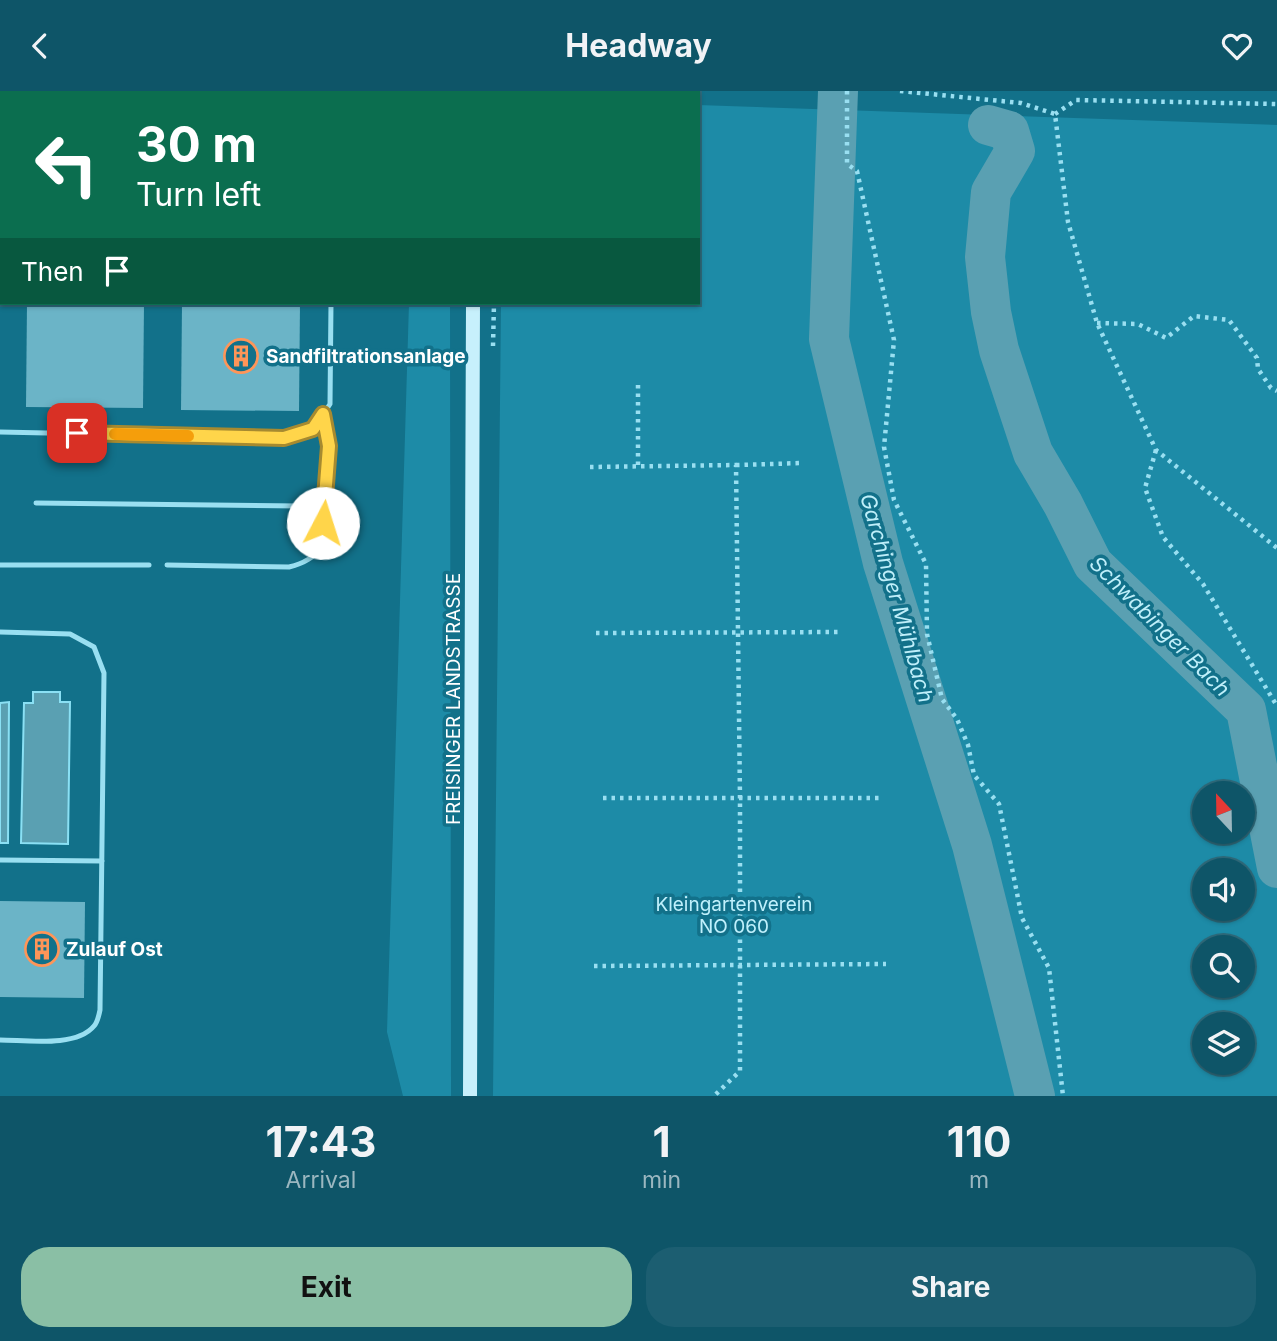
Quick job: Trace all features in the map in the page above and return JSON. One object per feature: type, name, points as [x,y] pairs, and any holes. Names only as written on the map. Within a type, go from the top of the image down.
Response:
[{"type":"main road","name":"FREISINGER LANDSTRASSE","points":[[470,1096],[473,305]]},
{"type":"lane","points":[[0,432],[284,438],[313,429],[330,404],[331,305]]},
{"type":"lane","points":[[167,565],[289,567],[309,562],[321,549],[329,446],[323,414]]},
{"type":"lane","points":[[36,503],[299,506],[315,504],[325,497]]},
{"type":"lane","points":[[0,565],[149,565]]},
{"type":"lane","points":[[0,632],[70,635],[94,647],[104,673],[100,1010],[94,1026],[78,1037],[59,1041],[0,1040]]},
{"type":"lane","points":[[0,860],[102,861]]},
{"type":"path","points":[[847,91],[847,164],[857,171],[894,340],[884,447],[894,500],[926,564],[927,634],[942,699],[957,719],[968,745],[974,775],[999,804],[1022,918],[1049,968],[1063,1096]]},
{"type":"path","points":[[900,91],[1021,103],[1055,114]]},
{"type":"path","points":[[1055,114],[1076,100],[1277,104]]},
{"type":"path","points":[[1055,114],[1068,222],[1097,323],[1156,450],[1277,548]]},
{"type":"path","points":[[1097,323],[1138,324],[1166,338],[1194,316],[1229,320],[1257,358],[1258,369],[1271,389],[1277,391]]},
{"type":"path","points":[[638,381],[638,465]]},
{"type":"path","points":[[1156,450],[1145,488],[1163,537],[1203,584],[1277,706]]},
{"type":"path","points":[[590,467],[803,463]]},
{"type":"path","points":[[714,1096],[740,1071],[736,465]]},
{"type":"path","points":[[596,632],[842,632]]},
{"type":"path","points":[[603,798],[882,798]]},
{"type":"path","points":[[594,967],[886,964]]},
{"type":"green space","name":"Kleingartenverein NO 060","points":[[700,105],[1277,125],[1277,1096],[493,1096],[501,305],[700,305]]},
{"type":"green space","points":[[409,305],[450,305],[451,1096],[403,1096],[387,1032]]},
{"type":"shaded area","points":[[33,692],[60,692],[60,702],[70,702],[68,844],[21,843],[24,703],[33,703]]},
{"type":"shaded area","points":[[9,702],[8,843],[0,843],[0,703]]},
{"type":"building","points":[[27,305],[144,305],[143,408],[26,407]]},
{"type":"building","name":"Sandfiltrationsanlage","points":[[182,305],[300,305],[299,411],[181,410]]},
{"type":"building","name":"Zulauf Ost","points":[[0,901],[85,902],[84,998],[0,997]]},
{"type":"waterway","name":"Garchinger Mühlbach","points":[[838,91],[829,339],[883,563],[972,845],[1035,1096]]},
{"type":"waterway","name":"Schwabinger Bach","points":[[988,125],[1009,131],[1015,151],[991,192],[985,257],[991,312],[999,350],[1033,453],[1063,504],[1093,564],[1246,710],[1277,868]]},
{"type":"slow traffic","points":[[115,434],[188,436]]},
{"type":"place","name":"Sandfiltrationsanlage","points":[[241,356]]},
{"type":"place","name":"Zulauf Ost","points":[[42,949]]},
{"type":"route","points":[[77,433],[284,438],[313,429],[323,414],[329,446],[323,523]]}]
